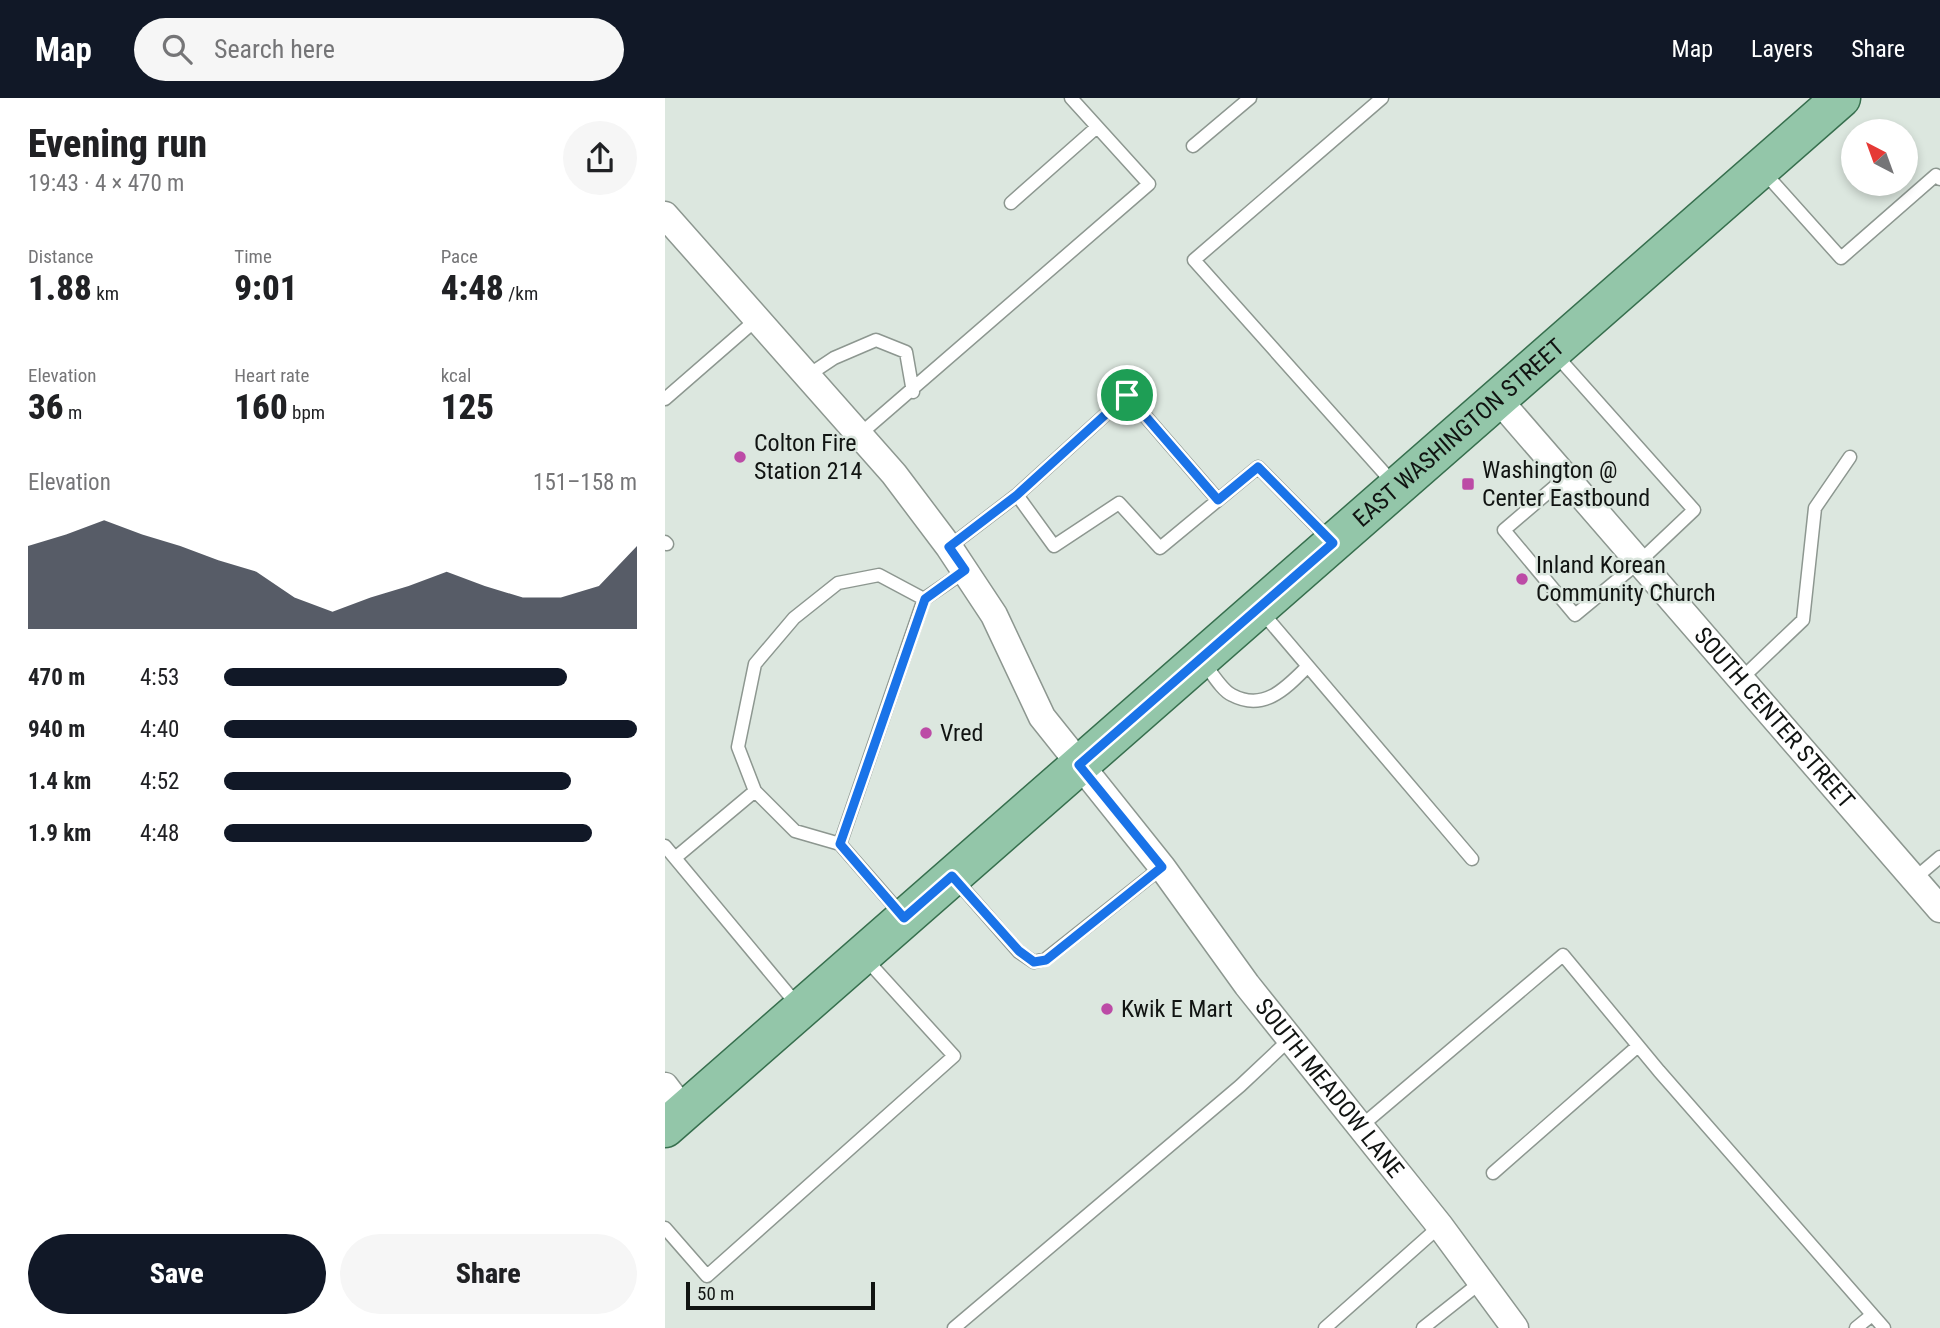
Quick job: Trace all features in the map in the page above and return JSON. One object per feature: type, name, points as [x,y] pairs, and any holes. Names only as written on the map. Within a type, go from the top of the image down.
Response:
[{"type":"main road","name":"EAST WASHINGTON STREET","points":[[671,1108],[800,1009],[1841,98]]},
{"type":"street","name":"SOUTH MEADOW LANE","points":[[665,215],[859,435],[949,547],[993,615],[1042,717],[1162,867],[1290,1038],[1440,1226],[1515,1328]]},
{"type":"street","name":"SOUTH CENTER STREET","points":[[1497,399],[1940,909]]},
{"type":"lane","points":[[859,435],[913,392],[1149,184],[1071,98]]},
{"type":"lane","points":[[1193,146],[1250,98]]},
{"type":"lane","points":[[1382,98],[1194,260],[1396,487]]},
{"type":"lane","points":[[1010,203],[1097,127]]},
{"type":"lane","points":[[1761,168],[1841,258],[1936,175],[1940,179]]},
{"type":"lane","points":[[665,399],[757,319]]},
{"type":"lane","points":[[807,376],[834,358],[876,340],[905,352],[913,392]]},
{"type":"lane","points":[[1553,351],[1694,510],[1639,562],[1575,615],[1504,530],[1566,477]]},
{"type":"lane","points":[[949,547],[1017,495],[1127,395],[1218,500]]},
{"type":"lane","points":[[1741,679],[1803,620],[1815,508],[1850,457]]},
{"type":"lane","points":[[1017,495],[1054,546],[1119,503],[1160,548],[1258,467],[1333,543]]},
{"type":"lane","points":[[840,844],[925,599],[965,570]]},
{"type":"lane","points":[[904,918],[840,844],[795,831],[755,792],[738,747],[755,664],[794,618],[838,583],[879,575],[925,599]]},
{"type":"lane","points":[[1258,608],[1472,859]]},
{"type":"lane","points":[[1201,659],[1231,695],[1262,701],[1283,691],[1307,667]]},
{"type":"lane","points":[[675,858],[755,792]]},
{"type":"lane","points":[[665,846],[800,1009]]},
{"type":"lane","points":[[1915,879],[1940,857]]},
{"type":"lane","points":[[952,876],[1019,951],[1034,962],[1046,960],[1162,867]]},
{"type":"lane","points":[[665,1228],[707,1276],[954,1056],[862,955]]},
{"type":"lane","points":[[1360,1127],[1563,955],[1638,1046],[1884,1328]]},
{"type":"lane","points":[[954,1328],[1240,1086],[1290,1038]]},
{"type":"lane","points":[[1493,1173],[1638,1046]]},
{"type":"lane","points":[[1325,1328],[1440,1226]]},
{"type":"lane","points":[[1423,1328],[1481,1282]]},
{"type":"lane","points":[[1856,1328],[1872,1315]]},
{"type":"place","name":"Colton Fire Station 214","points":[[740,457]]},
{"type":"place","name":"Washington @ Center Eastbound","points":[[1468,484]]},
{"type":"place","name":"Inland Korean Community Church","points":[[1522,579]]},
{"type":"place","name":"Vred","points":[[926,733]]},
{"type":"place","name":"Kwik E Mart","points":[[1107,1009]]},
{"type":"route","points":[[1127,395],[1218,500],[1258,467],[1333,543],[1079,765],[1162,867],[1046,960],[1034,962],[1019,951],[952,876],[904,918],[840,844],[891,705],[925,599],[965,570],[949,547],[1017,495],[1127,395]]}]
